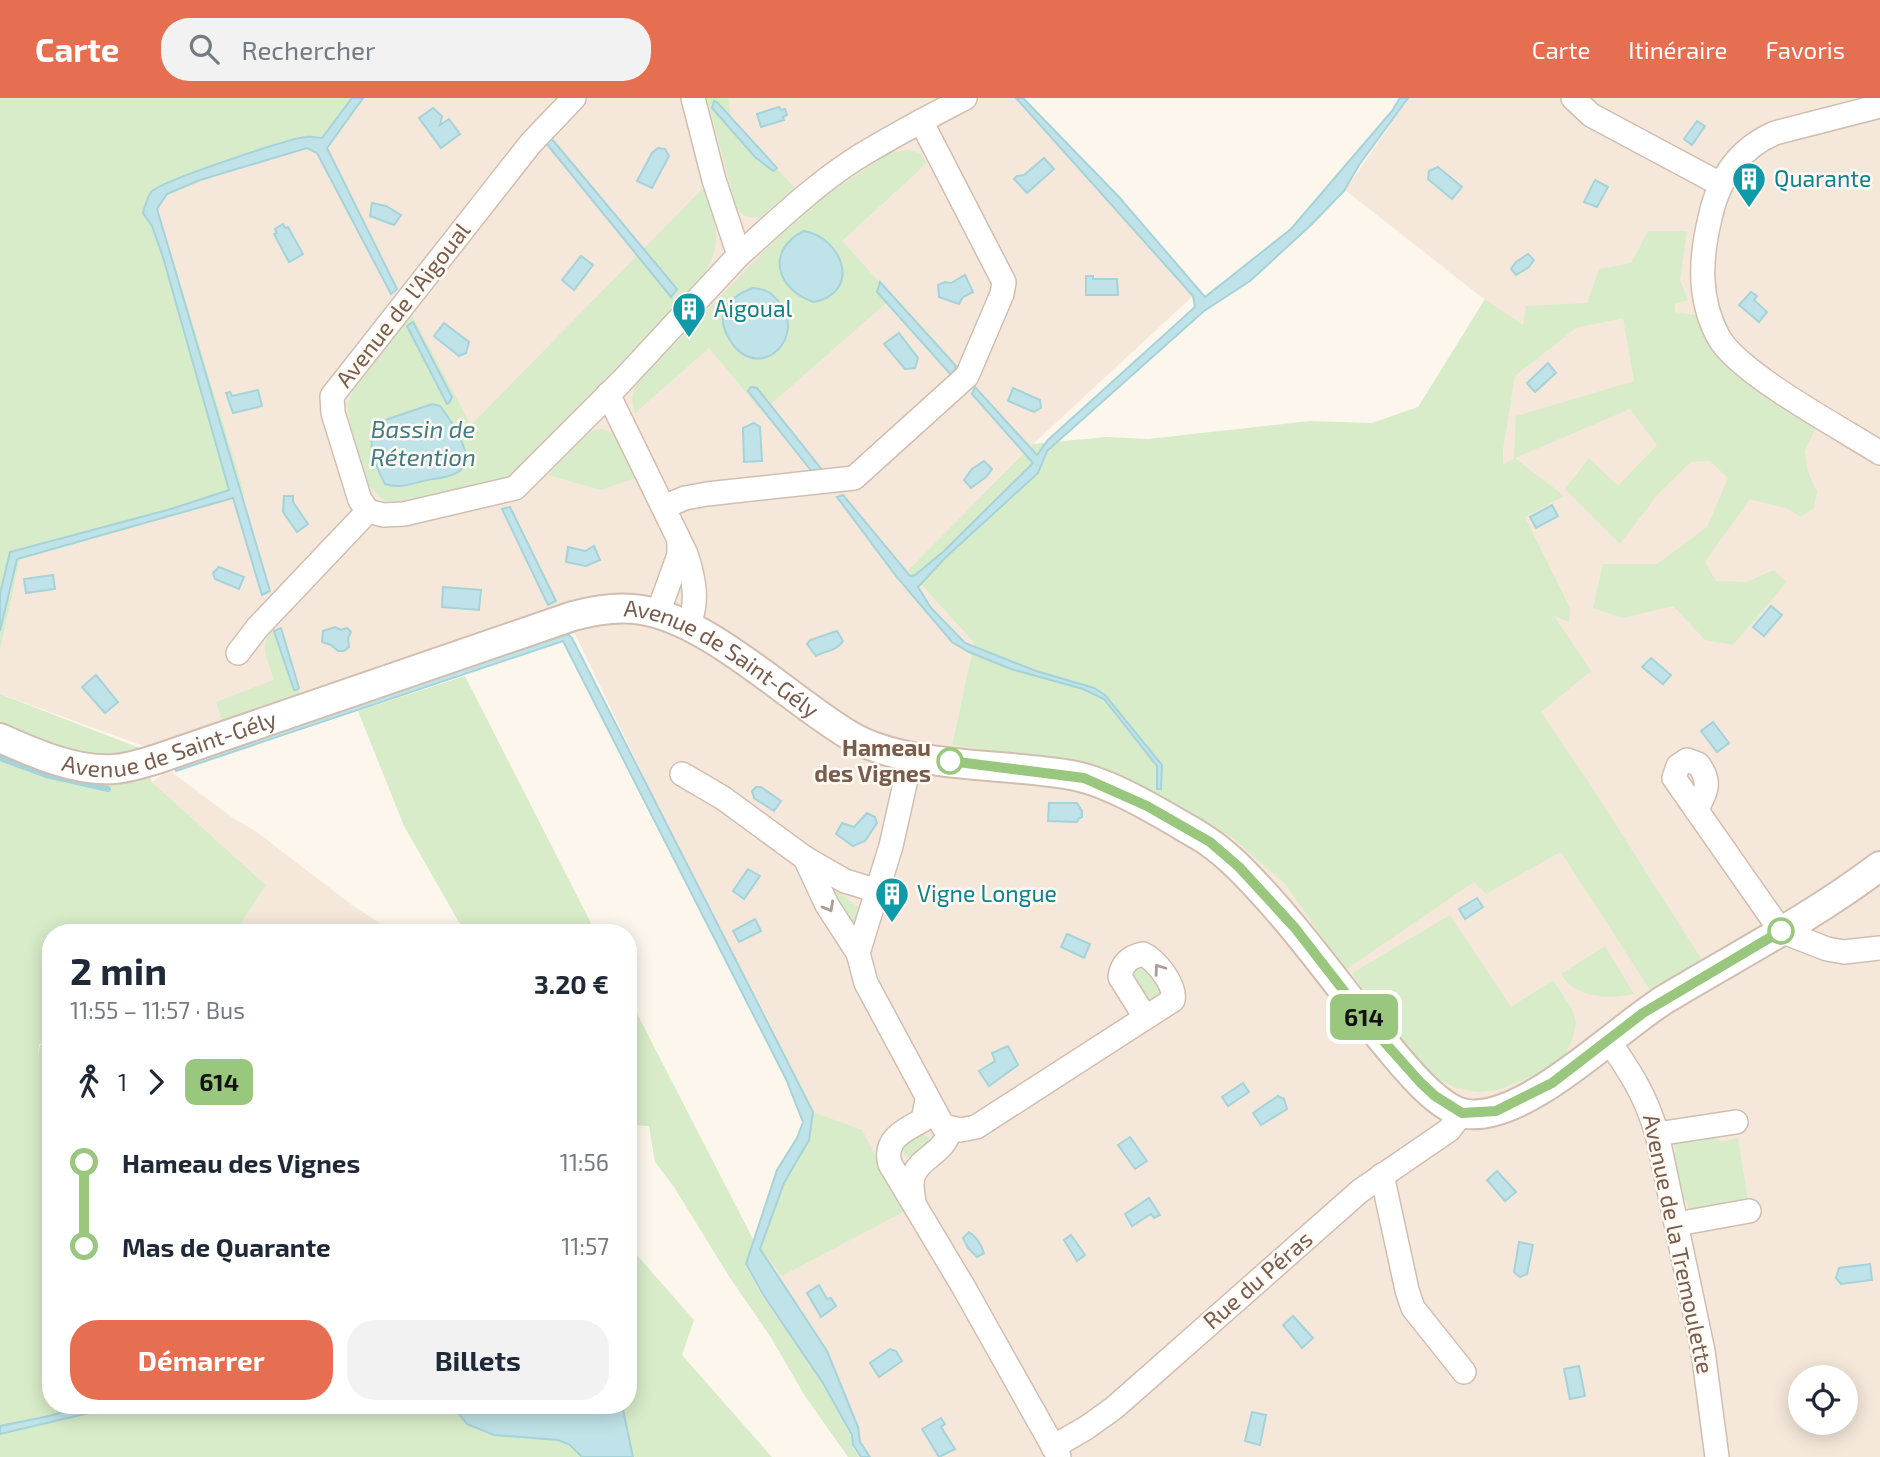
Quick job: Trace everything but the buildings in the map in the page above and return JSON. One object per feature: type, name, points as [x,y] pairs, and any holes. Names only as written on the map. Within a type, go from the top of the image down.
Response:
[{"type":"street","name":"Avenue de l'Aigoual","points":[[368,511],[360,500],[333,412],[332,397],[531,143],[574,98]]},
{"type":"street","points":[[693,98],[714,180],[739,255]]},
{"type":"street","points":[[238,653],[257,628],[368,511],[383,515],[404,514],[515,488],[739,255],[787,212],[849,163],[965,98]]},
{"type":"street","points":[[1573,98],[1591,115],[1720,184]]},
{"type":"street","points":[[1880,106],[1805,124],[1765,137],[1737,159],[1720,184],[1708,223],[1702,268],[1704,301],[1721,340],[1760,377],[1880,453]]},
{"type":"street","points":[[664,507],[685,498],[707,494],[854,478],[967,376],[1002,294],[1004,282],[921,121]]},
{"type":"street","points":[[608,394],[687,554],[695,602],[694,613],[688,626]]},
{"type":"street","points":[[658,613],[679,555],[679,541]]},
{"type":"street","name":"Avenue de Saint-Gély","points":[[0,738],[44,756],[76,765],[125,768],[573,617],[621,608],[658,613],[714,640],[851,737],[911,757],[1084,778],[1147,806],[1210,842],[1239,867],[1295,928],[1379,1036],[1420,1082],[1435,1096],[1462,1113]]},
{"type":"street","points":[[858,953],[878,891],[911,757]]},
{"type":"street","points":[[682,774],[723,799],[805,858],[845,881],[878,891]]},
{"type":"street","points":[[1696,810],[1781,931],[1827,949],[1844,951],[1880,948]]},
{"type":"street","points":[[805,858],[827,905],[858,953],[866,983],[943,1126],[950,1129],[976,1127],[1145,1017]]},
{"type":"street","points":[[1462,1113],[1486,1113],[1506,1107],[1552,1083],[1665,999],[1781,931],[1880,866]]},
{"type":"street","name":"Avenue de la Tremoulette","points":[[1609,1041],[1633,1073],[1649,1107],[1657,1133],[1710,1392],[1717,1457]]},
{"type":"street","points":[[927,1100],[923,1120],[896,1136],[889,1146],[887,1153],[890,1164],[1056,1452]]},
{"type":"street","name":"Rue du Péras","points":[[1056,1452],[1114,1408],[1297,1246],[1382,1175],[1449,1130],[1462,1113]]},
{"type":"street","points":[[1657,1133],[1736,1122]]},
{"type":"street","points":[[914,1203],[912,1186],[915,1172],[944,1145],[950,1129]]},
{"type":"street","points":[[890,1164],[902,1171],[915,1172]]},
{"type":"street","points":[[1382,1175],[1404,1279],[1413,1308],[1464,1372]]},
{"type":"street","points":[[1677,1224],[1749,1211]]},
{"type":"shaded area","points":[[364,98],[1016,98],[1193,296],[1033,444],[908,570],[974,643],[952,745],[1081,765],[1230,836],[1285,884],[1345,969],[1535,710],[1433,502],[1517,325],[1345,190],[1409,98],[1880,98],[1880,1457],[870,1457],[860,1442],[858,1427],[827,1351],[760,1249],[813,1112],[682,856],[562,607],[152,749],[0,694],[0,651],[20,560],[245,495],[158,209],[167,195],[200,181],[306,149],[329,147]]},
{"type":"shaded area","points":[[169,770],[381,924],[241,924],[266,885],[152,782]]},
{"type":"green space","points":[[0,98],[364,98],[329,147],[306,149],[200,181],[167,195],[158,209],[245,495],[20,560],[0,651]]},
{"type":"green space","points":[[707,98],[728,98],[731,118],[795,188],[759,218],[744,216],[736,207]]},
{"type":"green space","points":[[909,150],[920,153],[927,163],[842,241],[893,297],[762,412],[709,348],[635,413],[632,398],[638,382],[770,245],[823,197],[891,152]]},
{"type":"green space","points":[[705,186],[716,238],[715,249],[705,272],[695,286],[510,477],[402,501],[386,501],[377,495],[369,485],[350,424],[347,405],[353,391],[412,315],[471,425]]},
{"type":"green space","points":[[1648,231],[1687,231],[1680,280],[1688,300],[1675,304],[1675,312],[1695,315],[1704,334],[1730,366],[1763,392],[1817,425],[1805,451],[1808,472],[1817,492],[1814,508],[1801,517],[1786,508],[1750,499],[1705,562],[1716,581],[1746,582],[1774,570],[1787,582],[1733,645],[1705,640],[1673,606],[1623,618],[1593,608],[1603,564],[1657,564],[1707,527],[1728,478],[1710,461],[1691,462],[1658,494],[1620,544],[1565,489],[1589,458],[1618,486],[1657,445],[1630,409],[1515,458],[1564,496],[1525,517],[1570,608],[1569,622],[1554,616],[1591,671],[1541,712],[1702,960],[1650,990],[1561,852],[1486,894],[1474,882],[1345,970],[1285,884],[1230,836],[1081,765],[952,745],[974,643],[908,570],[1033,444],[1106,437],[1148,439],[1310,421],[1372,423],[1418,407],[1485,299],[1523,325],[1526,306],[1587,303],[1599,269],[1631,263]],"holes":[[[1623,318],[1634,381],[1516,416],[1514,458],[1503,465],[1515,376],[1576,328]]]},
{"type":"green space","points":[[602,429],[620,442],[636,478],[601,490],[548,475],[586,435]]},
{"type":"green space","points":[[273,629],[293,689],[299,688],[301,696],[223,722],[216,702],[274,680],[265,647],[268,635]]},
{"type":"green space","points":[[465,676],[591,924],[460,924],[404,826],[358,711]]},
{"type":"green space","points":[[0,694],[140,748],[152,782],[266,885],[241,924],[42,924],[42,1044],[39,1044],[38,1056],[42,1045],[42,1414],[637,1414],[637,1255],[694,1320],[682,1355],[772,1457],[0,1457]]},
{"type":"green space","points":[[832,890],[836,890],[858,907],[859,913],[854,925],[849,925]]},
{"type":"green space","points":[[1450,915],[1511,1007],[1553,980],[1572,1009],[1576,1022],[1573,1038],[1565,1055],[1540,1073],[1498,1090],[1477,1092],[1456,1088],[1436,1078],[1392,1033],[1352,973]]},
{"type":"green space","points":[[1605,946],[1634,994],[1603,996],[1584,993],[1567,982],[1561,974]]},
{"type":"green space","points":[[1138,965],[1143,967],[1161,991],[1159,998],[1148,1001],[1132,977],[1132,970]]},
{"type":"green space","points":[[637,1014],[754,1241],[745,1265],[763,1297],[823,1382],[859,1457],[848,1457],[805,1396],[770,1336],[655,1162],[649,1126],[637,1125]]},
{"type":"green space","points":[[813,1112],[862,1130],[905,1211],[782,1276],[760,1249],[784,1183],[809,1140]]},
{"type":"green space","points":[[922,1135],[929,1137],[927,1145],[909,1157],[904,1155],[903,1145]]},
{"type":"green space","points":[[1713,1135],[1721,1142],[1738,1138],[1748,1200],[1689,1210],[1687,1200],[1682,1200],[1671,1153],[1676,1152],[1674,1142]]},
{"type":"water","points":[[352,98],[363,98],[327,148],[397,289],[391,294],[317,153],[307,148],[200,180],[167,194],[157,209],[270,591],[262,595],[233,498],[17,559],[0,631],[0,594],[10,552],[171,509],[229,490],[163,257],[152,226],[143,213],[151,192],[199,170],[251,152],[294,139],[322,138]]},
{"type":"water","points":[[1016,98],[1023,98],[1119,197],[1205,297],[1291,229],[1392,111],[1400,98],[1408,98],[1359,165],[1344,191],[1312,224],[1250,281],[1204,311],[1047,451],[1038,473],[946,557],[918,587],[931,608],[965,643],[1036,671],[1094,688],[1105,695],[1162,765],[1161,789],[1157,789],[1157,766],[1104,699],[1083,689],[1011,669],[952,642],[896,576],[837,497],[843,495],[910,576],[915,575],[943,552],[1033,463],[972,394],[975,387],[1037,455],[1048,440],[1195,307],[1193,296]]},
{"type":"water","points":[[714,101],[777,168],[773,171],[755,157],[712,108]]},
{"type":"water","points":[[779,107],[781,110],[785,109],[787,115],[783,117],[784,120],[761,127],[757,114]]},
{"type":"water","points":[[433,108],[442,116],[440,125],[449,119],[460,134],[441,148],[419,118]]},
{"type":"water","points":[[1697,121],[1705,126],[1692,145],[1684,139]]},
{"type":"water","points":[[551,138],[677,289],[671,297],[546,143]]},
{"type":"water","points":[[658,148],[665,149],[669,156],[652,188],[637,181],[652,153]]},
{"type":"water","points":[[1044,158],[1054,169],[1027,193],[1014,179],[1024,175]]},
{"type":"water","points":[[1438,167],[1462,187],[1452,199],[1428,179],[1429,171]]},
{"type":"water","points":[[1595,180],[1608,187],[1597,207],[1584,202]]},
{"type":"water","points":[[372,203],[386,206],[401,215],[394,225],[370,216]]},
{"type":"water","points":[[283,224],[285,228],[288,227],[303,254],[289,262],[274,234],[277,233],[275,229]]},
{"type":"water","points":[[804,231],[829,244],[842,265],[838,288],[829,296],[814,302],[791,289],[780,269],[784,248]]},
{"type":"water","points":[[1528,254],[1534,260],[1529,267],[1516,275],[1511,269]]},
{"type":"water","points":[[581,256],[593,265],[574,290],[562,280]]},
{"type":"water","points":[[965,275],[973,292],[963,297],[959,304],[939,297],[938,285],[951,283]]},
{"type":"water","points":[[1086,276],[1093,276],[1093,279],[1117,279],[1118,295],[1086,295]]},
{"type":"water","points":[[880,282],[956,366],[952,376],[877,292]]},
{"type":"water","points":[[753,288],[768,292],[780,303],[787,316],[788,329],[777,350],[768,357],[757,359],[745,355],[734,346],[723,319],[728,304]]},
{"type":"water","points":[[1751,292],[1757,296],[1754,300],[1767,312],[1759,322],[1739,305]]},
{"type":"water","points":[[413,322],[452,397],[447,404],[407,326]]},
{"type":"water","points":[[444,323],[469,342],[466,353],[459,356],[434,336]]},
{"type":"water","points":[[899,333],[918,358],[915,368],[905,369],[884,344]]},
{"type":"water","points":[[1548,363],[1556,373],[1535,392],[1527,383]]},
{"type":"water","points":[[751,387],[757,388],[823,471],[813,473],[748,391]]},
{"type":"water","points":[[1013,388],[1040,400],[1041,408],[1034,412],[1008,401]]},
{"type":"water","points":[[258,390],[262,406],[233,413],[226,393],[230,392],[232,396]]},
{"type":"water","name":"Bassin de Rétention","points":[[432,404],[440,406],[455,428],[464,447],[465,464],[457,473],[448,476],[404,486],[385,484],[372,448],[375,426]]},
{"type":"water","points":[[754,423],[760,427],[762,461],[744,462],[743,428]]},
{"type":"water","points":[[984,461],[992,469],[971,488],[964,480],[972,469]]},
{"type":"water","points":[[284,496],[293,496],[293,502],[308,524],[297,532],[283,512]]},
{"type":"water","points":[[1552,505],[1558,516],[1536,528],[1530,517]]},
{"type":"water","points":[[510,507],[556,601],[548,605],[502,509]]},
{"type":"water","points":[[594,546],[600,560],[586,566],[566,562],[568,547],[585,551]]},
{"type":"water","points":[[219,567],[244,577],[239,589],[215,579],[213,573]]},
{"type":"water","points":[[53,575],[55,589],[26,593],[24,579]]},
{"type":"water","points":[[443,587],[481,590],[479,610],[442,607]]},
{"type":"water","points":[[1771,606],[1782,615],[1764,636],[1753,627]]},
{"type":"water","points":[[335,627],[341,630],[347,628],[351,632],[348,638],[349,647],[344,651],[338,651],[322,642],[323,631]]},
{"type":"water","points":[[281,628],[299,688],[296,690],[274,631]]},
{"type":"water","points":[[837,631],[843,641],[834,649],[816,656],[807,644],[810,640]]},
{"type":"water","points":[[568,634],[813,1112],[809,1140],[784,1183],[760,1249],[827,1351],[858,1427],[860,1442],[870,1457],[861,1457],[853,1445],[852,1435],[823,1383],[764,1296],[746,1264],[777,1170],[797,1138],[803,1122],[786,1079],[563,641],[176,771],[174,765]]},
{"type":"water","points":[[1651,658],[1671,675],[1663,684],[1642,667]]},
{"type":"water","points":[[96,675],[118,702],[105,713],[82,687]]},
{"type":"water","points":[[1713,722],[1729,743],[1717,752],[1701,731]]},
{"type":"water","points":[[761,787],[781,801],[774,811],[754,798],[752,791]]},
{"type":"water","points":[[1049,803],[1077,803],[1082,817],[1077,822],[1048,821]]},
{"type":"water","points":[[867,813],[875,817],[877,823],[865,841],[853,846],[836,834],[842,823],[854,827]]},
{"type":"water","points":[[748,869],[760,876],[744,899],[733,891]]},
{"type":"water","points":[[1477,898],[1483,907],[1465,919],[1459,909]]},
{"type":"water","points":[[755,919],[761,931],[739,942],[733,931]]},
{"type":"water","points":[[1067,934],[1090,944],[1084,958],[1061,947]]},
{"type":"water","points":[[1008,1046],[1018,1065],[989,1086],[979,1071],[995,1061],[992,1053]]},
{"type":"water","points":[[1243,1083],[1249,1092],[1228,1106],[1222,1097]]},
{"type":"water","points":[[1278,1096],[1284,1099],[1287,1109],[1261,1125],[1253,1113]]},
{"type":"water","points":[[1130,1137],[1147,1161],[1135,1169],[1118,1145]]},
{"type":"water","points":[[1497,1171],[1516,1192],[1505,1201],[1487,1180]]},
{"type":"water","points":[[1149,1198],[1160,1215],[1154,1218],[1151,1214],[1132,1226],[1125,1214]]},
{"type":"water","points":[[969,1232],[984,1253],[977,1257],[963,1238]]},
{"type":"water","points":[[1071,1235],[1085,1255],[1077,1261],[1064,1240]]},
{"type":"water","points":[[1519,1242],[1533,1245],[1527,1274],[1520,1277],[1514,1272]]},
{"type":"water","points":[[1870,1264],[1872,1280],[1841,1284],[1836,1278],[1839,1268]]},
{"type":"water","points":[[819,1285],[827,1299],[831,1298],[836,1306],[821,1317],[807,1293]]},
{"type":"water","points":[[1293,1316],[1313,1338],[1302,1348],[1283,1325]]},
{"type":"water","points":[[890,1349],[896,1351],[902,1361],[879,1377],[870,1363]]},
{"type":"water","points":[[1579,1366],[1585,1396],[1570,1399],[1564,1369]]},
{"type":"water","points":[[1252,1412],[1266,1415],[1260,1445],[1245,1441]]},
{"type":"water","points":[[85,1414],[0,1434],[0,1426],[49,1416]]},
{"type":"water","points":[[459,1414],[624,1414],[633,1457],[582,1457],[570,1445],[558,1440],[494,1435],[467,1424]]},
{"type":"water","points":[[941,1418],[945,1424],[941,1427],[955,1449],[939,1457],[922,1429]]},
{"type":"waterway","points":[[0,758],[46,775],[108,789]]},
{"type":"bus line","name":"614","points":[[950,761],[1070,774],[1084,778],[1147,806],[1210,842],[1239,867],[1295,928],[1379,1036],[1420,1082],[1435,1096],[1462,1113],[1496,1111],[1552,1083],[1643,1013],[1781,931]]},
{"type":"place","name":"Quarante","points":[[1749,209]]},
{"type":"place","name":"Aigoual","points":[[689,339]]},
{"type":"place","name":"Hameau des Vignes","points":[[950,761]]},
{"type":"place","name":"Vigne Longue","points":[[892,924]]}]
